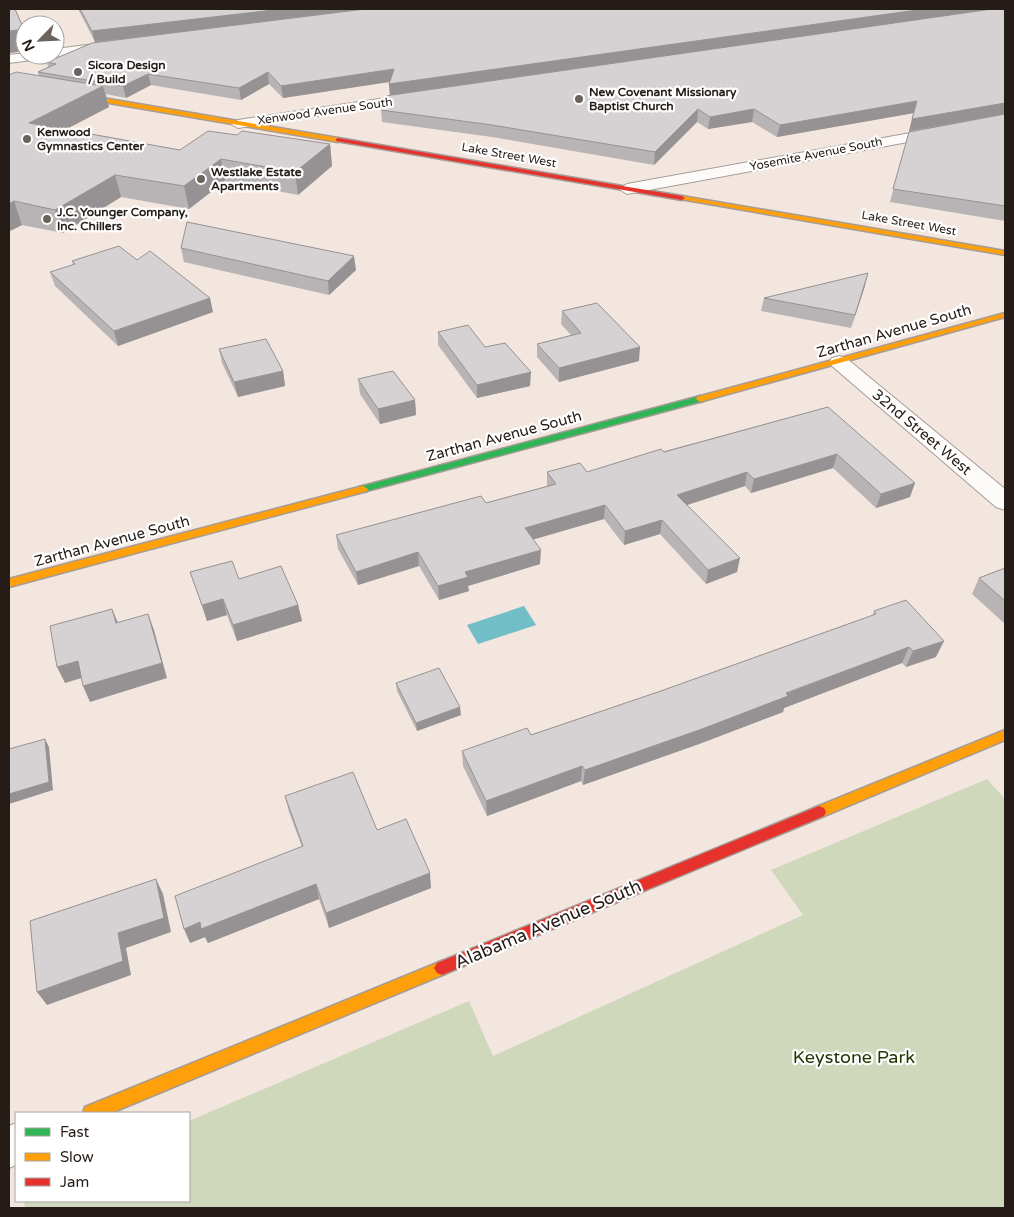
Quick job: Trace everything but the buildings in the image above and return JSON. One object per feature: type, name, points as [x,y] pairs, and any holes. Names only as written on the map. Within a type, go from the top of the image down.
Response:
[{"type":"street","points":[[65,52],[122,45]]},
{"type":"street","name":"Lake Street West","points":[[9,84],[1005,253]]},
{"type":"street","name":"Xenwood Avenue South","points":[[238,124],[430,96]]},
{"type":"street","name":"Yosemite Avenue South","points":[[627,189],[1005,120]]},
{"type":"street","name":"Zarthan Avenue South","points":[[9,584],[839,362],[1005,315]]},
{"type":"street","name":"32nd Street West","points":[[839,362],[1005,502]]},
{"type":"street","name":"Alabama Avenue South","points":[[93,1112],[1005,735]]},
{"type":"green space","name":"Keystone Park","points":[[987,779],[1005,799],[1005,1208],[25,1208],[24,1202],[190,1202],[190,1121],[469,1001],[493,1056],[803,915],[771,870]]},
{"type":"water","points":[[524,606],[536,625],[478,644],[467,625]]},
{"type":"traffic: fast","points":[[363,489],[700,399]]},
{"type":"traffic: slow","points":[[9,84],[338,140]]},
{"type":"traffic: slow","points":[[682,198],[1005,253]]},
{"type":"traffic: slow","points":[[700,399],[1005,315]]},
{"type":"traffic: slow","points":[[9,583],[363,489]]},
{"type":"traffic: slow","points":[[819,812],[1005,735]]},
{"type":"traffic: slow","points":[[93,1112],[442,968]]},
{"type":"traffic: jam","points":[[338,140],[682,198]]},
{"type":"traffic: jam","points":[[442,968],[819,812]]},
{"type":"place","name":"Sicora Design / Build","points":[[78,72]]},
{"type":"place","name":"New Covenant Missionary Baptist Church","points":[[579,99]]},
{"type":"place","name":"Kenwood Gymnastics Center","points":[[27,139]]},
{"type":"place","name":"Westlake Estate Apartments","points":[[201,179]]},
{"type":"place","name":"J.C. Younger Company, Inc. Chillers","points":[[47,219]]}]
